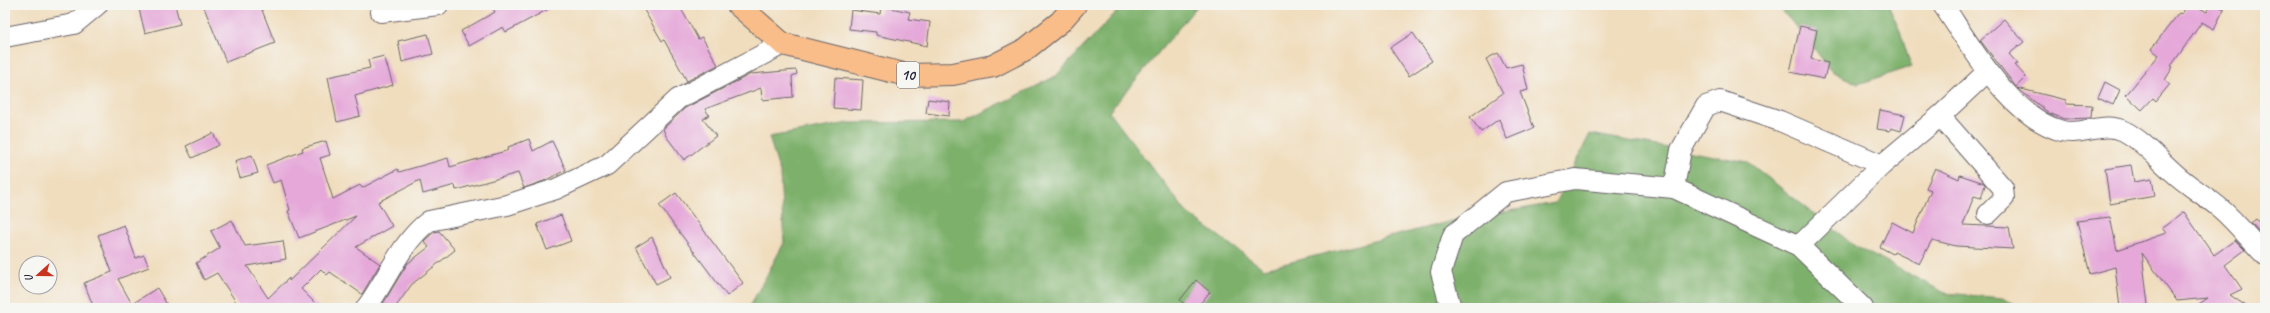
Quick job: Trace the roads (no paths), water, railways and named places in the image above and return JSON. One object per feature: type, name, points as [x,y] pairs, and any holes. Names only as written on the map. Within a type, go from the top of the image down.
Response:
[{"type":"highway","name":"10","points":[[738,5],[783,44],[907,75],[953,74],[993,66],[1026,48],[1060,22],[1075,5]]},
{"type":"street","points":[[5,37],[74,24],[96,5]]},
{"type":"street","points":[[381,12],[438,5]]},
{"type":"street","points":[[1943,5],[1988,71],[2027,112],[2044,124],[2061,131],[2074,133],[2109,127],[2130,135],[2179,178],[2221,209],[2265,255]]},
{"type":"street","points":[[366,308],[398,257],[419,230],[429,221],[507,204],[556,189],[607,165],[678,99],[783,44]]},
{"type":"street","points":[[1799,246],[1882,165],[1940,116],[1988,71]]},
{"type":"street","points":[[1674,188],[1681,150],[1706,106],[1720,101],[1780,121],[1882,165]]},
{"type":"street","points":[[1940,116],[2003,188],[2004,198],[1988,214]]},
{"type":"street","points":[[1451,308],[1441,272],[1453,235],[1506,192],[1575,179],[1674,188],[1799,246],[1863,308]]}]
